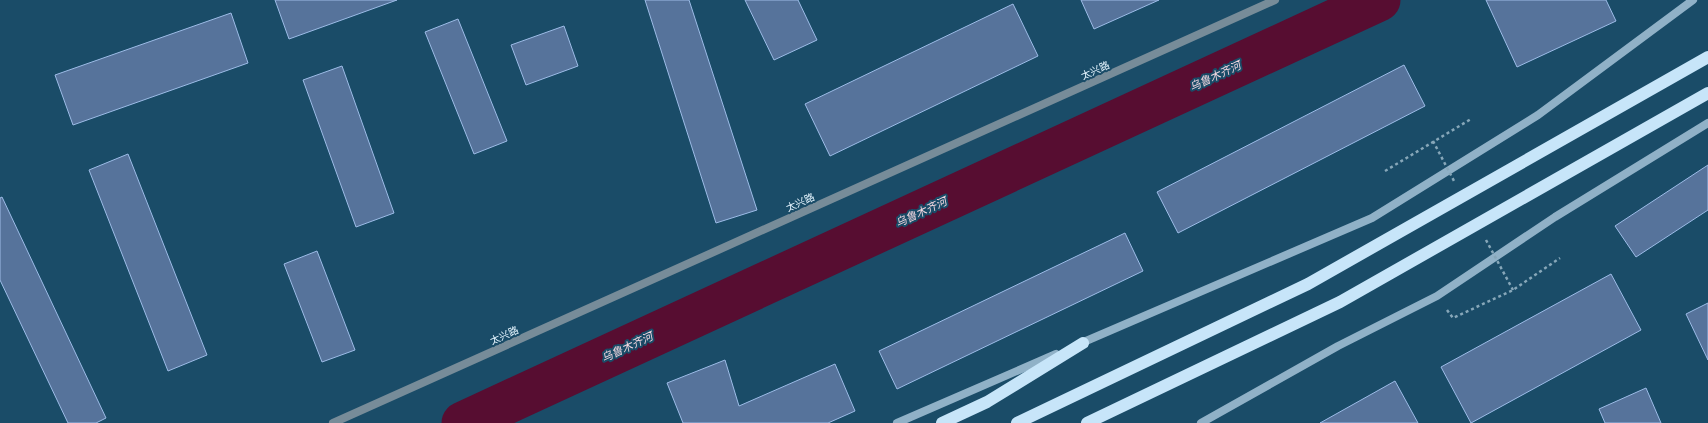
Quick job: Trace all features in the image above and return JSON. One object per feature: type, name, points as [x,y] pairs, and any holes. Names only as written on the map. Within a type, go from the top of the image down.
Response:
[{"type":"highway","points":[[1017,423],[1308,284],[1708,57]]},
{"type":"highway","points":[[1087,423],[1340,302],[1708,93]]},
{"type":"highway","points":[[942,423],[987,402],[1083,343]]},
{"type":"main road","points":[[897,423],[1372,218],[1538,115],[1693,0]]},
{"type":"main road","points":[[1200,423],[1338,346],[1437,296],[1555,217],[1708,123]]},
{"type":"street","name":"太兴路","points":[[333,423],[1275,0]]},
{"type":"path","points":[[1385,171],[1471,119]]},
{"type":"path","points":[[1453,318],[1513,290],[1560,258]]},
{"type":"building","points":[[275,0],[397,0],[289,39]]},
{"type":"building","points":[[645,0],[689,0],[757,210],[716,223]]},
{"type":"building","points":[[745,0],[798,0],[817,40],[774,60]]},
{"type":"building","points":[[1081,0],[1159,0],[1094,29]]},
{"type":"building","points":[[1486,0],[1606,0],[1616,21],[1517,67]]},
{"type":"building","points":[[1013,4],[1038,56],[830,156],[805,104]]},
{"type":"building","points":[[231,13],[248,63],[73,125],[55,75]]},
{"type":"building","points":[[458,19],[507,141],[474,154],[425,32]]},
{"type":"building","points":[[564,26],[578,66],[526,85],[511,45]]},
{"type":"building","points":[[1404,65],[1425,106],[1178,233],[1157,192]]},
{"type":"building","points":[[342,66],[394,213],[356,227],[303,80]]},
{"type":"building","points":[[128,154],[207,355],[168,371],[89,170]]},
{"type":"building","points":[[1708,165],[1708,210],[1636,257],[1615,226]]},
{"type":"building","points":[[2,197],[106,418],[96,423],[68,423],[0,280],[0,198]]},
{"type":"building","points":[[1125,233],[1143,271],[897,389],[879,351]]},
{"type":"building","points":[[317,251],[355,350],[322,362],[284,264]]},
{"type":"building","points":[[1611,274],[1641,330],[1471,423],[1441,367]]},
{"type":"building","points":[[1708,303],[1708,360],[1686,314]]},
{"type":"building","points":[[725,360],[739,406],[835,364],[855,411],[828,423],[683,423],[667,383]]},
{"type":"building","points":[[1395,381],[1418,423],[1320,423]]},
{"type":"building","points":[[1646,388],[1661,423],[1605,423],[1599,409]]},
{"type":"waterway","name":"乌鲁木齐河","points":[[463,423],[1379,0]]}]
